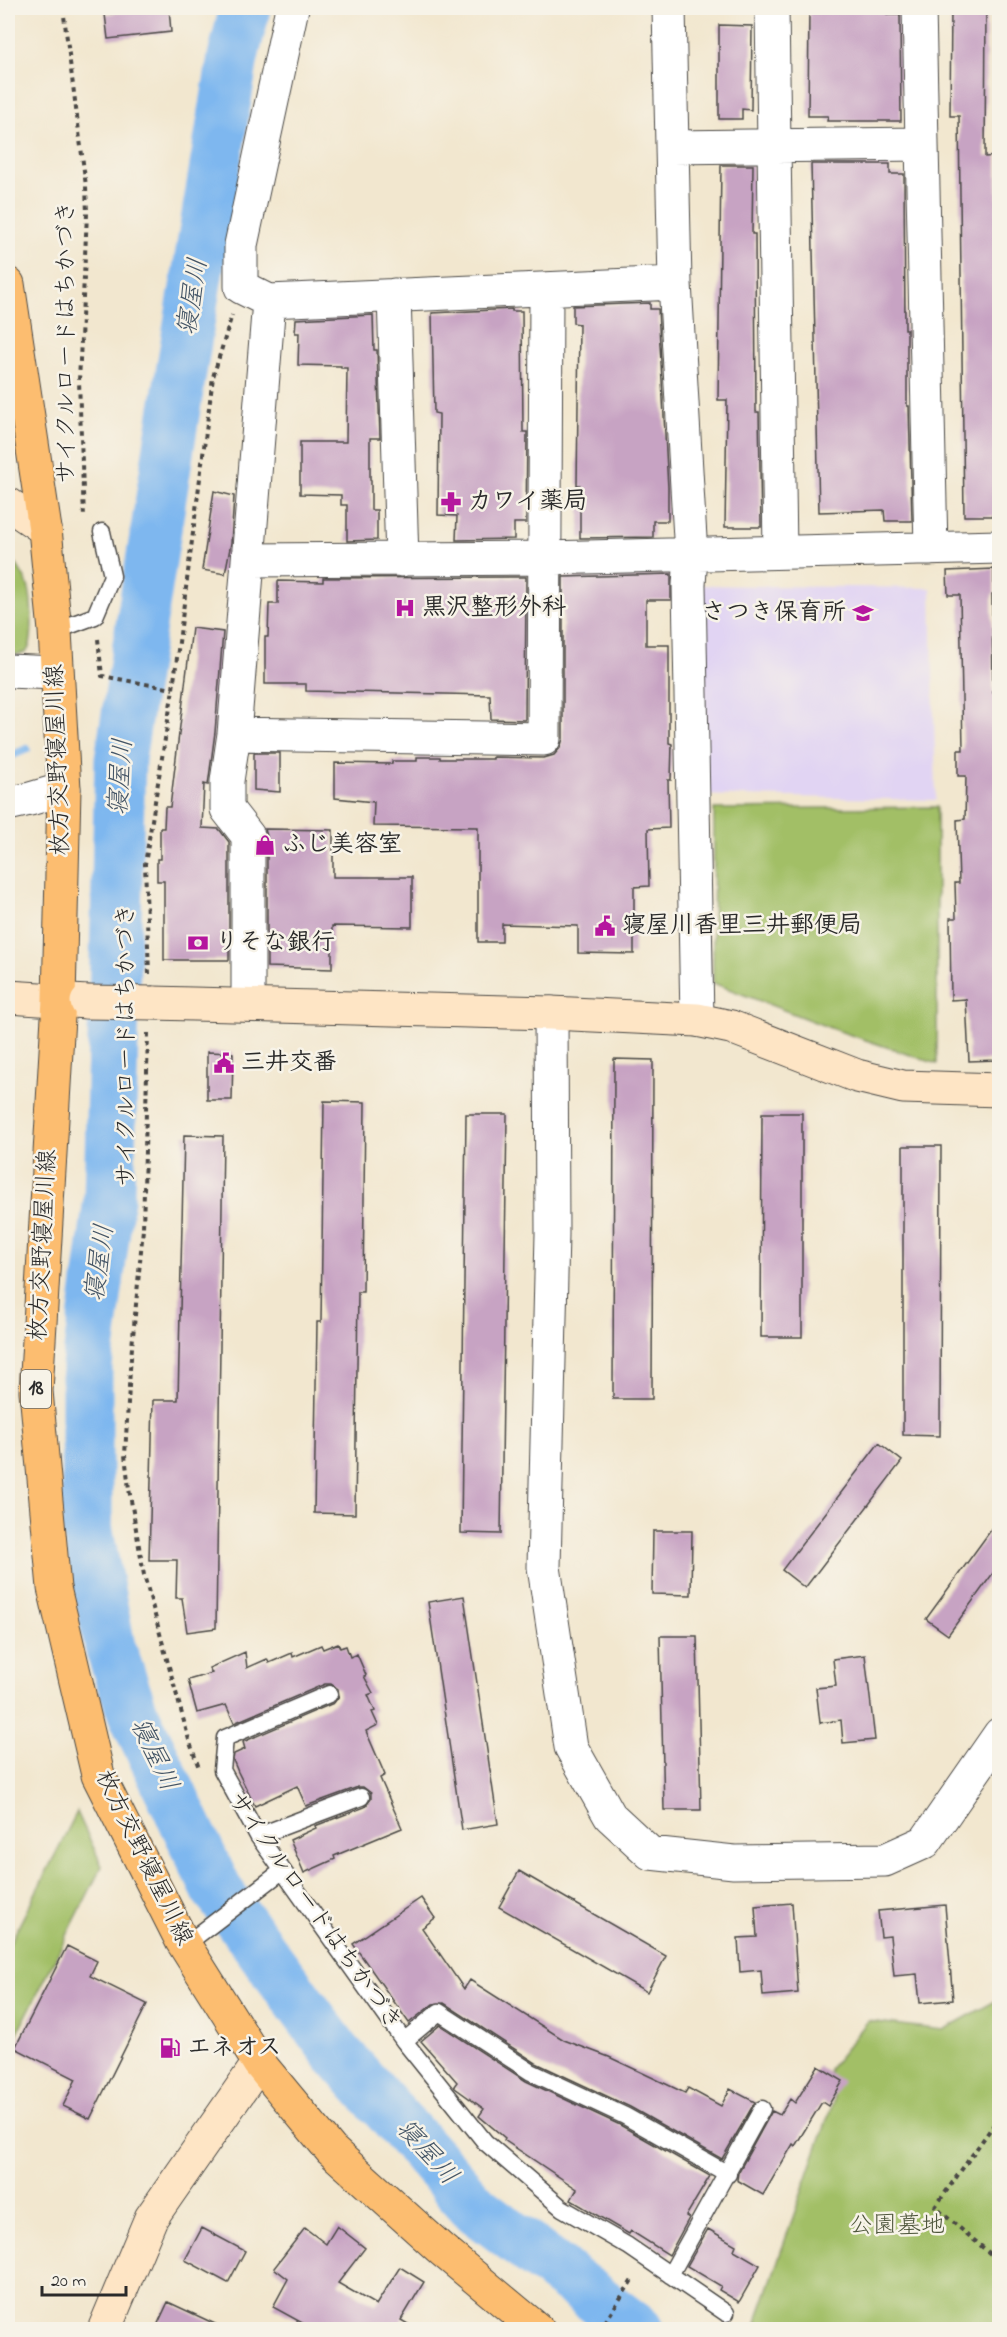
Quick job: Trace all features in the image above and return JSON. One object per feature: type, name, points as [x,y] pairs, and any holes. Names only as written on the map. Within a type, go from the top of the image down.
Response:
[{"type":"main road","name":"枚方交野寝屋川線","points":[[8,284],[45,529],[55,631],[73,1001],[36,1391],[54,1588],[98,1775],[185,1945],[259,2063],[331,2150],[442,2250],[538,2330]]},
{"type":"street","points":[[248,1004],[248,836],[227,809],[227,781],[234,734],[248,560],[255,294],[241,245],[292,8]]},
{"type":"street","points":[[669,8],[675,283],[691,555],[689,585],[697,1020]]},
{"type":"street","points":[[772,8],[776,147],[780,552]]},
{"type":"street","points":[[919,8],[931,549]]},
{"type":"street","points":[[672,147],[922,144]]},
{"type":"street","points":[[255,294],[394,295],[675,283]]},
{"type":"street","points":[[234,734],[544,739],[546,289]]},
{"type":"street","points":[[394,295],[402,560]]},
{"type":"street","points":[[8,504],[45,529]]},
{"type":"street","points":[[248,560],[545,558],[999,547]]},
{"type":"street","points":[[8,671],[56,673]]},
{"type":"street","points":[[8,804],[30,800],[64,789]]},
{"type":"street","points":[[8,997],[73,1001],[551,1013],[697,1020],[732,1027],[857,1076],[903,1087],[999,1089]]},
{"type":"street","points":[[551,1013],[552,1246],[543,1567],[571,1747],[610,1816],[650,1853],[734,1862],[885,1860],[925,1842],[999,1734]]},
{"type":"street","points":[[104,2330],[151,2218],[259,2063]]},
{"type":"lane","points":[[55,631],[95,616],[112,576],[102,532]]},
{"type":"lane","points":[[329,1694],[225,1738],[222,1770],[258,1836],[404,2041],[485,2142],[562,2208],[628,2246],[726,2313]]},
{"type":"lane","points":[[258,1836],[361,1797]]},
{"type":"lane","points":[[185,1945],[282,1871]]},
{"type":"lane","points":[[404,2041],[440,2012],[531,2072],[625,2116],[728,2174]]},
{"type":"lane","points":[[670,2275],[762,2109]]},
{"type":"path","name":"サイクルロードはちかづき","points":[[63,8],[86,186],[87,214],[80,381],[85,526]]},
{"type":"path","name":"サイクルロードはちかづき","points":[[200,1772],[189,1740],[144,1575],[125,1455],[130,1369],[143,1229],[150,1002],[145,864],[173,689],[213,376],[255,294]]},
{"type":"path","points":[[95,616],[102,676],[173,689]]},
{"type":"path","points":[[999,2116],[935,2207],[999,2262]]},
{"type":"path","points":[[625,2271],[643,2283]]},
{"type":"path","points":[[600,2330],[634,2277]]},
{"type":"shaded area","points":[[689,585],[931,588],[936,800],[693,795]]},
{"type":"green space","points":[[8,551],[27,583],[30,597],[31,640],[26,652],[19,654],[8,654]]},
{"type":"green space","points":[[937,807],[937,1064],[833,1029],[713,983],[714,809]]},
{"type":"green space","points":[[77,1812],[102,1866],[8,2052],[8,1947]]},
{"type":"green space","name":"公園墓地","points":[[999,1999],[999,2329],[754,2329],[834,2100],[829,2069],[868,2021],[943,2030]]},
{"type":"building","points":[[169,8],[171,32],[108,39],[105,14]]},
{"type":"building","points":[[809,8],[887,8],[887,15],[900,15],[901,121],[827,121],[828,116],[808,116]]},
{"type":"building","points":[[951,8],[986,8],[985,157],[997,156],[999,516],[964,516],[959,116],[950,116]]},
{"type":"building","points":[[719,25],[752,26],[751,110],[742,109],[742,119],[719,119]]},
{"type":"building","points":[[811,164],[890,164],[890,174],[904,174],[905,329],[907,329],[907,406],[909,406],[912,521],[885,521],[884,510],[819,512]]},
{"type":"building","points":[[721,165],[753,165],[752,234],[755,234],[756,412],[759,412],[761,527],[725,527],[727,400],[718,400]]},
{"type":"building","points":[[650,303],[650,309],[658,309],[668,521],[653,521],[653,537],[580,538],[580,485],[577,485],[579,324],[573,323],[573,306]]},
{"type":"building","points":[[512,309],[512,311],[522,311],[523,432],[527,432],[526,523],[514,523],[514,539],[456,540],[457,516],[438,515],[439,414],[434,413],[432,313]]},
{"type":"building","points":[[373,315],[374,350],[377,350],[380,438],[370,438],[370,480],[371,510],[377,510],[377,540],[347,541],[347,505],[341,505],[341,495],[300,494],[300,442],[346,442],[347,368],[298,365],[299,333],[295,333],[296,319]]},
{"type":"building","points":[[214,491],[234,496],[231,543],[225,574],[202,570]]},
{"type":"building","points":[[994,569],[993,693],[999,693],[999,1045],[997,1045],[997,1060],[969,1061],[966,999],[951,1000],[950,918],[956,918],[955,883],[959,883],[957,820],[965,819],[966,776],[958,776],[958,750],[963,750],[960,595],[948,595],[947,571]]},
{"type":"building","points":[[671,574],[671,600],[646,600],[646,645],[669,645],[669,743],[672,744],[671,780],[668,780],[669,828],[648,829],[649,886],[634,887],[634,954],[578,953],[578,926],[502,924],[502,942],[478,942],[478,827],[373,826],[374,802],[335,798],[335,763],[392,764],[392,761],[417,761],[417,757],[493,759],[493,757],[544,758],[554,755],[563,739],[563,577]]},
{"type":"building","points":[[526,577],[525,720],[491,719],[490,695],[306,691],[306,684],[265,684],[265,637],[268,637],[269,604],[278,604],[278,581],[323,582],[323,578]]},
{"type":"building","points":[[192,628],[223,632],[215,732],[208,785],[204,784],[202,828],[219,829],[229,842],[229,960],[164,960],[164,881],[157,881],[157,859],[160,859],[160,828],[164,828],[165,807],[170,807]]},
{"type":"building","points":[[254,753],[280,753],[280,792],[254,790]]},
{"type":"building","points":[[265,829],[333,830],[333,877],[412,877],[412,927],[332,926],[332,969],[267,967],[267,836]]},
{"type":"building","points":[[207,1052],[233,1053],[232,1100],[207,1100]]},
{"type":"building","points":[[614,1059],[653,1060],[652,1399],[613,1399]]},
{"type":"building","points":[[324,1101],[365,1102],[363,1292],[358,1292],[355,1514],[314,1513],[317,1322],[321,1322]]},
{"type":"building","points":[[762,1113],[802,1113],[802,1337],[761,1337]]},
{"type":"building","points":[[466,1114],[507,1114],[501,1534],[461,1533]]},
{"type":"building","points":[[184,1135],[223,1136],[216,1628],[187,1632],[182,1598],[176,1598],[177,1560],[149,1560],[153,1400],[178,1400]]},
{"type":"building","points":[[903,1146],[941,1146],[940,1436],[903,1435]]},
{"type":"building","points":[[879,1443],[902,1461],[805,1588],[782,1570]]},
{"type":"building","points":[[999,1519],[999,1565],[948,1635],[926,1619]]},
{"type":"building","points":[[653,1531],[692,1531],[691,1595],[652,1594]]},
{"type":"building","points":[[464,1596],[498,1824],[462,1830],[428,1602]]},
{"type":"building","points":[[660,1636],[697,1636],[701,1810],[664,1810]]},
{"type":"building","points":[[338,1643],[340,1648],[346,1646],[350,1657],[357,1654],[366,1675],[364,1676],[373,1693],[368,1695],[378,1725],[366,1731],[385,1775],[380,1778],[402,1828],[334,1856],[335,1859],[304,1873],[290,1840],[316,1828],[315,1826],[365,1807],[371,1799],[371,1793],[363,1787],[358,1787],[306,1806],[297,1786],[255,1806],[233,1760],[234,1754],[245,1749],[243,1742],[334,1703],[339,1696],[338,1689],[331,1684],[325,1684],[234,1723],[226,1705],[197,1713],[188,1680],[212,1673],[209,1668],[245,1652],[247,1668],[267,1659],[269,1663],[292,1653],[293,1657],[321,1645],[323,1649]]},
{"type":"building","points":[[865,1655],[875,1740],[843,1743],[841,1720],[820,1723],[816,1688],[836,1686],[833,1659]]},
{"type":"building","points":[[519,1871],[666,1956],[647,1992],[499,1907]]},
{"type":"building","points":[[421,1898],[435,1918],[422,1928],[464,1989],[470,1980],[564,2040],[609,2057],[685,2093],[688,2088],[721,2106],[730,2089],[755,2102],[722,2159],[630,2107],[536,2063],[444,2003],[433,2004],[409,2023],[353,1944]]},
{"type":"building","points":[[792,1903],[798,1993],[763,1996],[761,1970],[740,1972],[738,1938],[757,1937],[755,1906]]},
{"type":"building","points":[[945,1905],[953,2000],[920,2003],[917,1974],[894,1976],[890,1936],[881,1937],[878,1911]]},
{"type":"building","points":[[67,1946],[97,1961],[90,1976],[147,2004],[90,2119],[63,2106],[76,2079],[15,2048]]},
{"type":"building","points":[[440,2025],[526,2081],[620,2125],[710,2176],[686,2216],[689,2218],[669,2255],[631,2231],[629,2234],[571,2200],[577,2189],[504,2140],[505,2138],[479,2116],[484,2109],[455,2088],[457,2082],[421,2041]]},
{"type":"building","points":[[818,2066],[843,2081],[828,2106],[822,2102],[795,2146],[793,2144],[763,2195],[737,2180],[738,2173],[772,2111],[780,2115],[790,2099],[795,2103]]},
{"type":"building","points":[[337,2226],[365,2248],[338,2283],[376,2305],[400,2267],[424,2282],[401,2320],[418,2330],[315,2330],[273,2307],[288,2279],[274,2268],[305,2228],[326,2244]]},
{"type":"building","points":[[202,2228],[245,2251],[228,2283],[185,2260]]},
{"type":"building","points":[[708,2229],[736,2245],[734,2250],[760,2265],[739,2302],[719,2290],[721,2286],[687,2266]]},
{"type":"building","points":[[168,2302],[228,2330],[155,2330]]},
{"type":"waterway","name":"寝屋川","points":[[245,8],[233,57],[120,759],[109,1199],[87,1366],[87,1527],[110,1647],[133,1713],[217,1890],[336,2052],[476,2209],[638,2330]]},
{"type":"waterway","points":[[8,757],[27,749]]},
{"type":"place","name":"カワイ薬局","points":[[451,502]]},
{"type":"place","name":"黒沢整形外科","points":[[405,608]]},
{"type":"place","name":"さつき保育所","points":[[863,613]]},
{"type":"place","name":"ふじ美容室","points":[[265,845]]},
{"type":"place","name":"寝屋川香里三井郵便局","points":[[605,926]]},
{"type":"place","name":"りそな銀行","points":[[198,943]]},
{"type":"place","name":"三井交番","points":[[224,1063]]},
{"type":"place","name":"エネオス","points":[[170,2048]]}]
